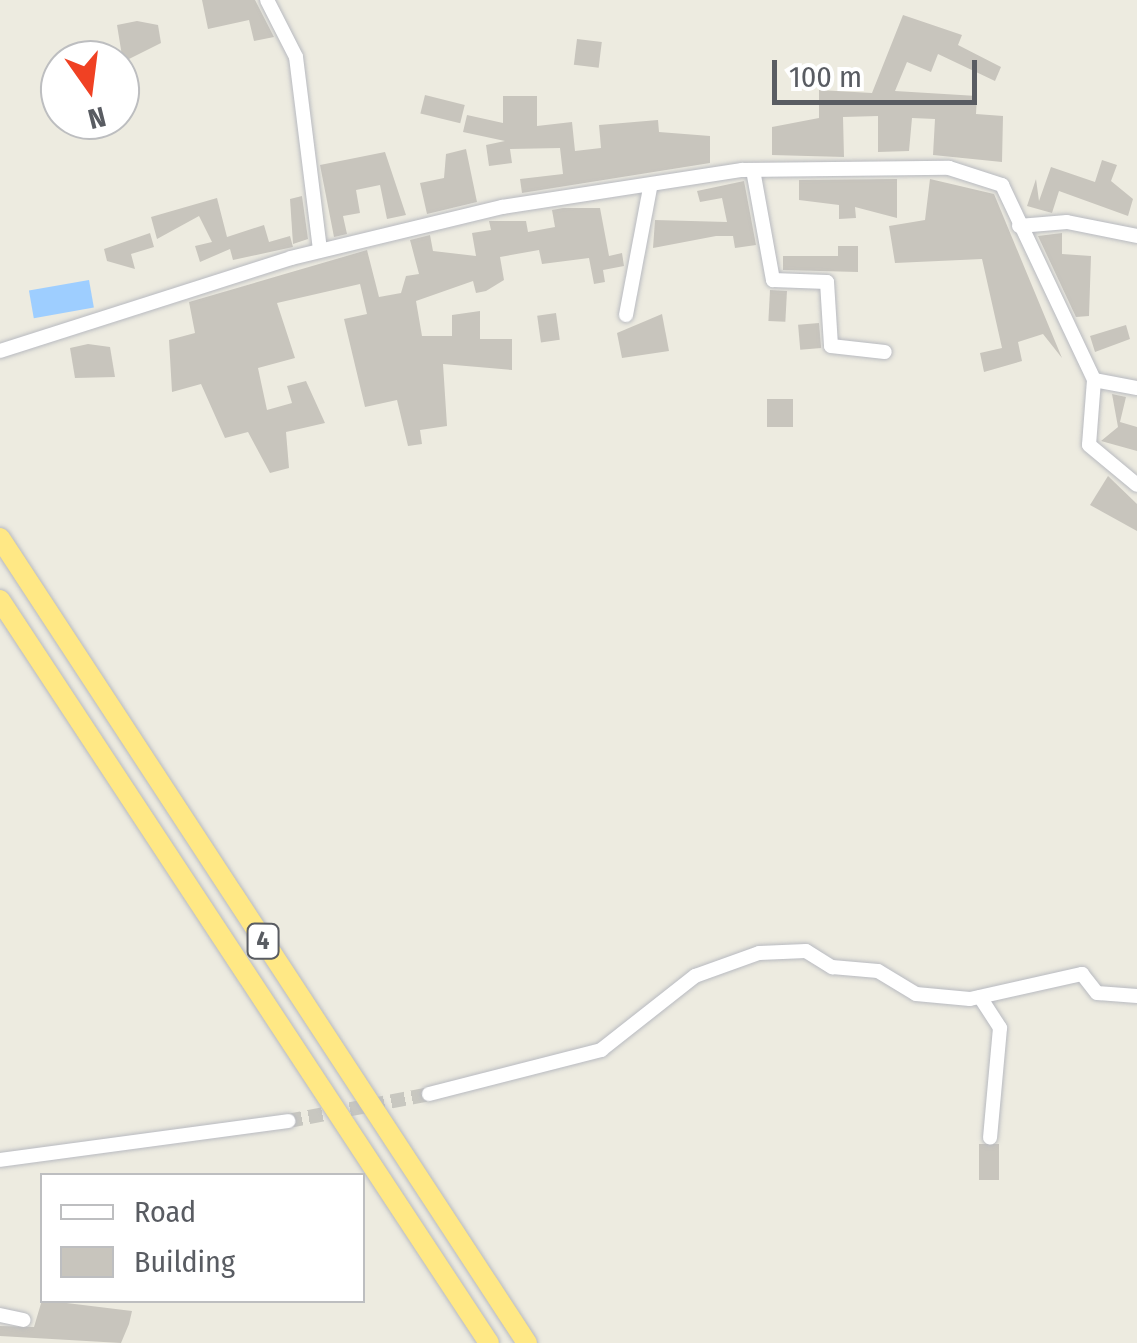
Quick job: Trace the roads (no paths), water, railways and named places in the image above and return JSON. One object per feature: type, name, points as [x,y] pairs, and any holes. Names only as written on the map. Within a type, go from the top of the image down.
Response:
[{"type":"highway","name":"4","points":[[0,538],[527,1343]]},
{"type":"highway","name":"4","points":[[0,600],[488,1343]]},
{"type":"street","points":[[267,0],[296,57],[320,251]]},
{"type":"street","points":[[0,352],[320,251],[502,208],[752,170],[949,168],[1002,185],[1094,380],[1089,444],[1137,484]]},
{"type":"street","points":[[752,170],[772,278],[827,282],[831,346],[886,352]]},
{"type":"street","points":[[626,315],[650,188]]},
{"type":"street","points":[[1020,226],[1066,222],[1137,236]]},
{"type":"street","points":[[1094,380],[1137,388]]},
{"type":"street","points":[[429,1094],[601,1050],[695,976],[760,953],[806,951],[832,967],[878,971],[916,994],[980,997],[1082,974],[1097,994],[1137,996]]},
{"type":"street","points":[[980,997],[1000,1028],[990,1138]]},
{"type":"street","points":[[0,1160],[288,1121]]},
{"type":"street","points":[[0,1314],[23,1320]]},
{"type":"water","points":[[89,280],[94,308],[34,318],[29,291]]},
{"type":"tunnel","points":[[288,1121],[429,1094]]}]
